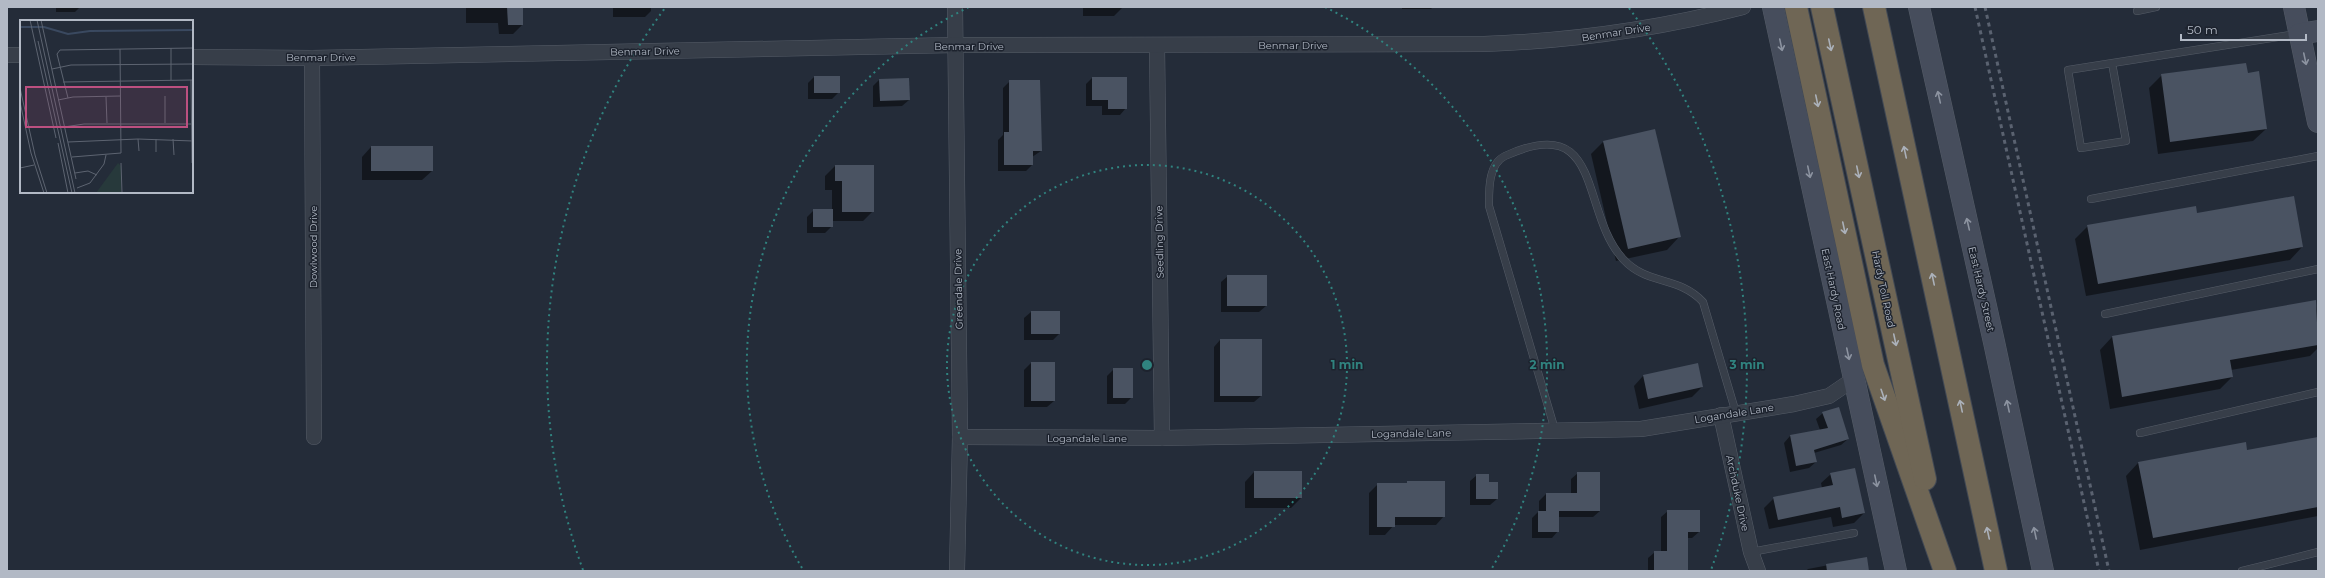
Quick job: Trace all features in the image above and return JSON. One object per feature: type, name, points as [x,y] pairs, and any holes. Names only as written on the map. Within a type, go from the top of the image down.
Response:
[{"type":"highway","points":[[1796,7],[1873,365],[1945,571]]},
{"type":"highway","name":"Hardy Toll Road","points":[[1822,7],[1945,571]]},
{"type":"highway","points":[[1874,7],[1996,571]]},
{"type":"highway","points":[[1888,7],[1897,111]]},
{"type":"main road","name":"East Hardy Road","points":[[1773,7],[1896,571]]},
{"type":"main road","name":"East Hardy Street","points":[[1919,7],[1994,342],[2043,571]]},
{"type":"main road","points":[[2294,7],[2309,32],[2318,122]]},
{"type":"street","name":"Greendale Drive","points":[[955,7],[960,437],[957,571]]},
{"type":"street","name":"Benmar Drive","points":[[193,57],[312,58],[956,45],[1157,46],[1539,42],[1593,37],[1646,28],[1743,7]]},
{"type":"street","name":"Seedling Drive","points":[[1157,46],[1162,438]]},
{"type":"street","points":[[7,55],[20,55]]},
{"type":"street","name":"Dowlwood Drive","points":[[312,58],[314,437]]},
{"type":"street","name":"Logandale Lane","points":[[960,437],[1162,438],[1640,429],[1794,404],[1829,396],[1854,379]]},
{"type":"street","name":"Archduke Drive","points":[[1729,414],[1751,552],[1758,571]]},
{"type":"lane","points":[[2137,11],[2156,7]]},
{"type":"lane","points":[[2112,63],[2126,141],[2081,148],[2068,70],[2112,63],[2309,32]]},
{"type":"lane","points":[[1555,430],[1489,206],[1489,188],[1493,168],[1502,157],[1516,151],[1549,144],[1561,145],[1571,151],[1582,167],[1610,240],[1623,260],[1636,271],[1656,279],[1674,283],[1693,292],[1703,302],[1729,414]]},
{"type":"lane","points":[[2091,199],[2318,156]]},
{"type":"lane","points":[[2105,314],[2318,269]]},
{"type":"lane","points":[[2140,433],[2318,392]]},
{"type":"lane","points":[[1751,552],[1854,533]]},
{"type":"lane","points":[[2242,571],[2318,552]]},
{"type":"building","points":[[507,7],[523,7],[523,25],[508,25]]},
{"type":"building","points":[[2246,63],[2248,73],[2259,71],[2267,129],[2170,142],[2161,74]]},
{"type":"building","points":[[814,76],[840,76],[840,93],[814,93]]},
{"type":"building","points":[[1092,77],[1127,77],[1127,109],[1108,109],[1108,100],[1092,100]]},
{"type":"building","points":[[909,78],[910,100],[880,101],[879,79]]},
{"type":"building","points":[[1009,80],[1040,80],[1042,151],[1033,151],[1033,165],[1004,165],[1004,132],[1009,132]]},
{"type":"building","points":[[1655,129],[1681,237],[1628,249],[1603,141]]},
{"type":"building","points":[[371,146],[433,146],[433,171],[371,171]]},
{"type":"building","points":[[835,165],[874,165],[874,212],[842,212],[842,181],[835,181]]},
{"type":"building","points":[[2294,196],[2303,247],[2098,284],[2087,225],[2196,206],[2197,213]]},
{"type":"building","points":[[813,209],[833,209],[833,227],[813,227]]},
{"type":"building","points":[[1227,275],[1267,275],[1267,306],[1227,306]]},
{"type":"building","points":[[2316,300],[2318,345],[2230,360],[2233,377],[2122,397],[2112,336]]},
{"type":"building","points":[[1031,311],[1060,311],[1060,334],[1031,334]]},
{"type":"building","points":[[1220,339],[1262,339],[1262,396],[1220,396]]},
{"type":"building","points":[[1031,362],[1055,362],[1055,401],[1031,401]]},
{"type":"building","points":[[1698,363],[1703,387],[1648,399],[1643,375]]},
{"type":"building","points":[[1113,368],[1133,368],[1133,398],[1113,398]]},
{"type":"building","points":[[1839,407],[1849,439],[1814,450],[1817,462],[1796,466],[1790,435],[1828,428],[1822,412]]},
{"type":"building","points":[[2318,437],[2318,507],[2153,538],[2138,462],[2246,442],[2247,450]]},
{"type":"building","points":[[1855,468],[1865,513],[1842,518],[1840,507],[1778,520],[1773,497],[1833,485],[1830,473]]},
{"type":"building","points":[[1254,471],[1302,471],[1302,498],[1254,498]]},
{"type":"building","points":[[1577,472],[1600,472],[1600,511],[1559,511],[1559,532],[1538,532],[1538,511],[1546,511],[1546,493],[1577,493]]},
{"type":"building","points":[[1476,474],[1489,474],[1489,482],[1498,482],[1498,499],[1476,499]]},
{"type":"building","points":[[1407,481],[1445,481],[1445,517],[1395,517],[1395,527],[1377,527],[1377,483],[1407,483]]},
{"type":"building","points":[[1667,510],[1700,510],[1700,532],[1688,532],[1688,571],[1654,571],[1654,551],[1667,551]]},
{"type":"building","points":[[1867,557],[1869,571],[1827,571],[1826,564]]},
{"type":"railway","points":[[1975,7],[2099,571]]},
{"type":"railway","points":[[1985,7],[2109,571]]}]
